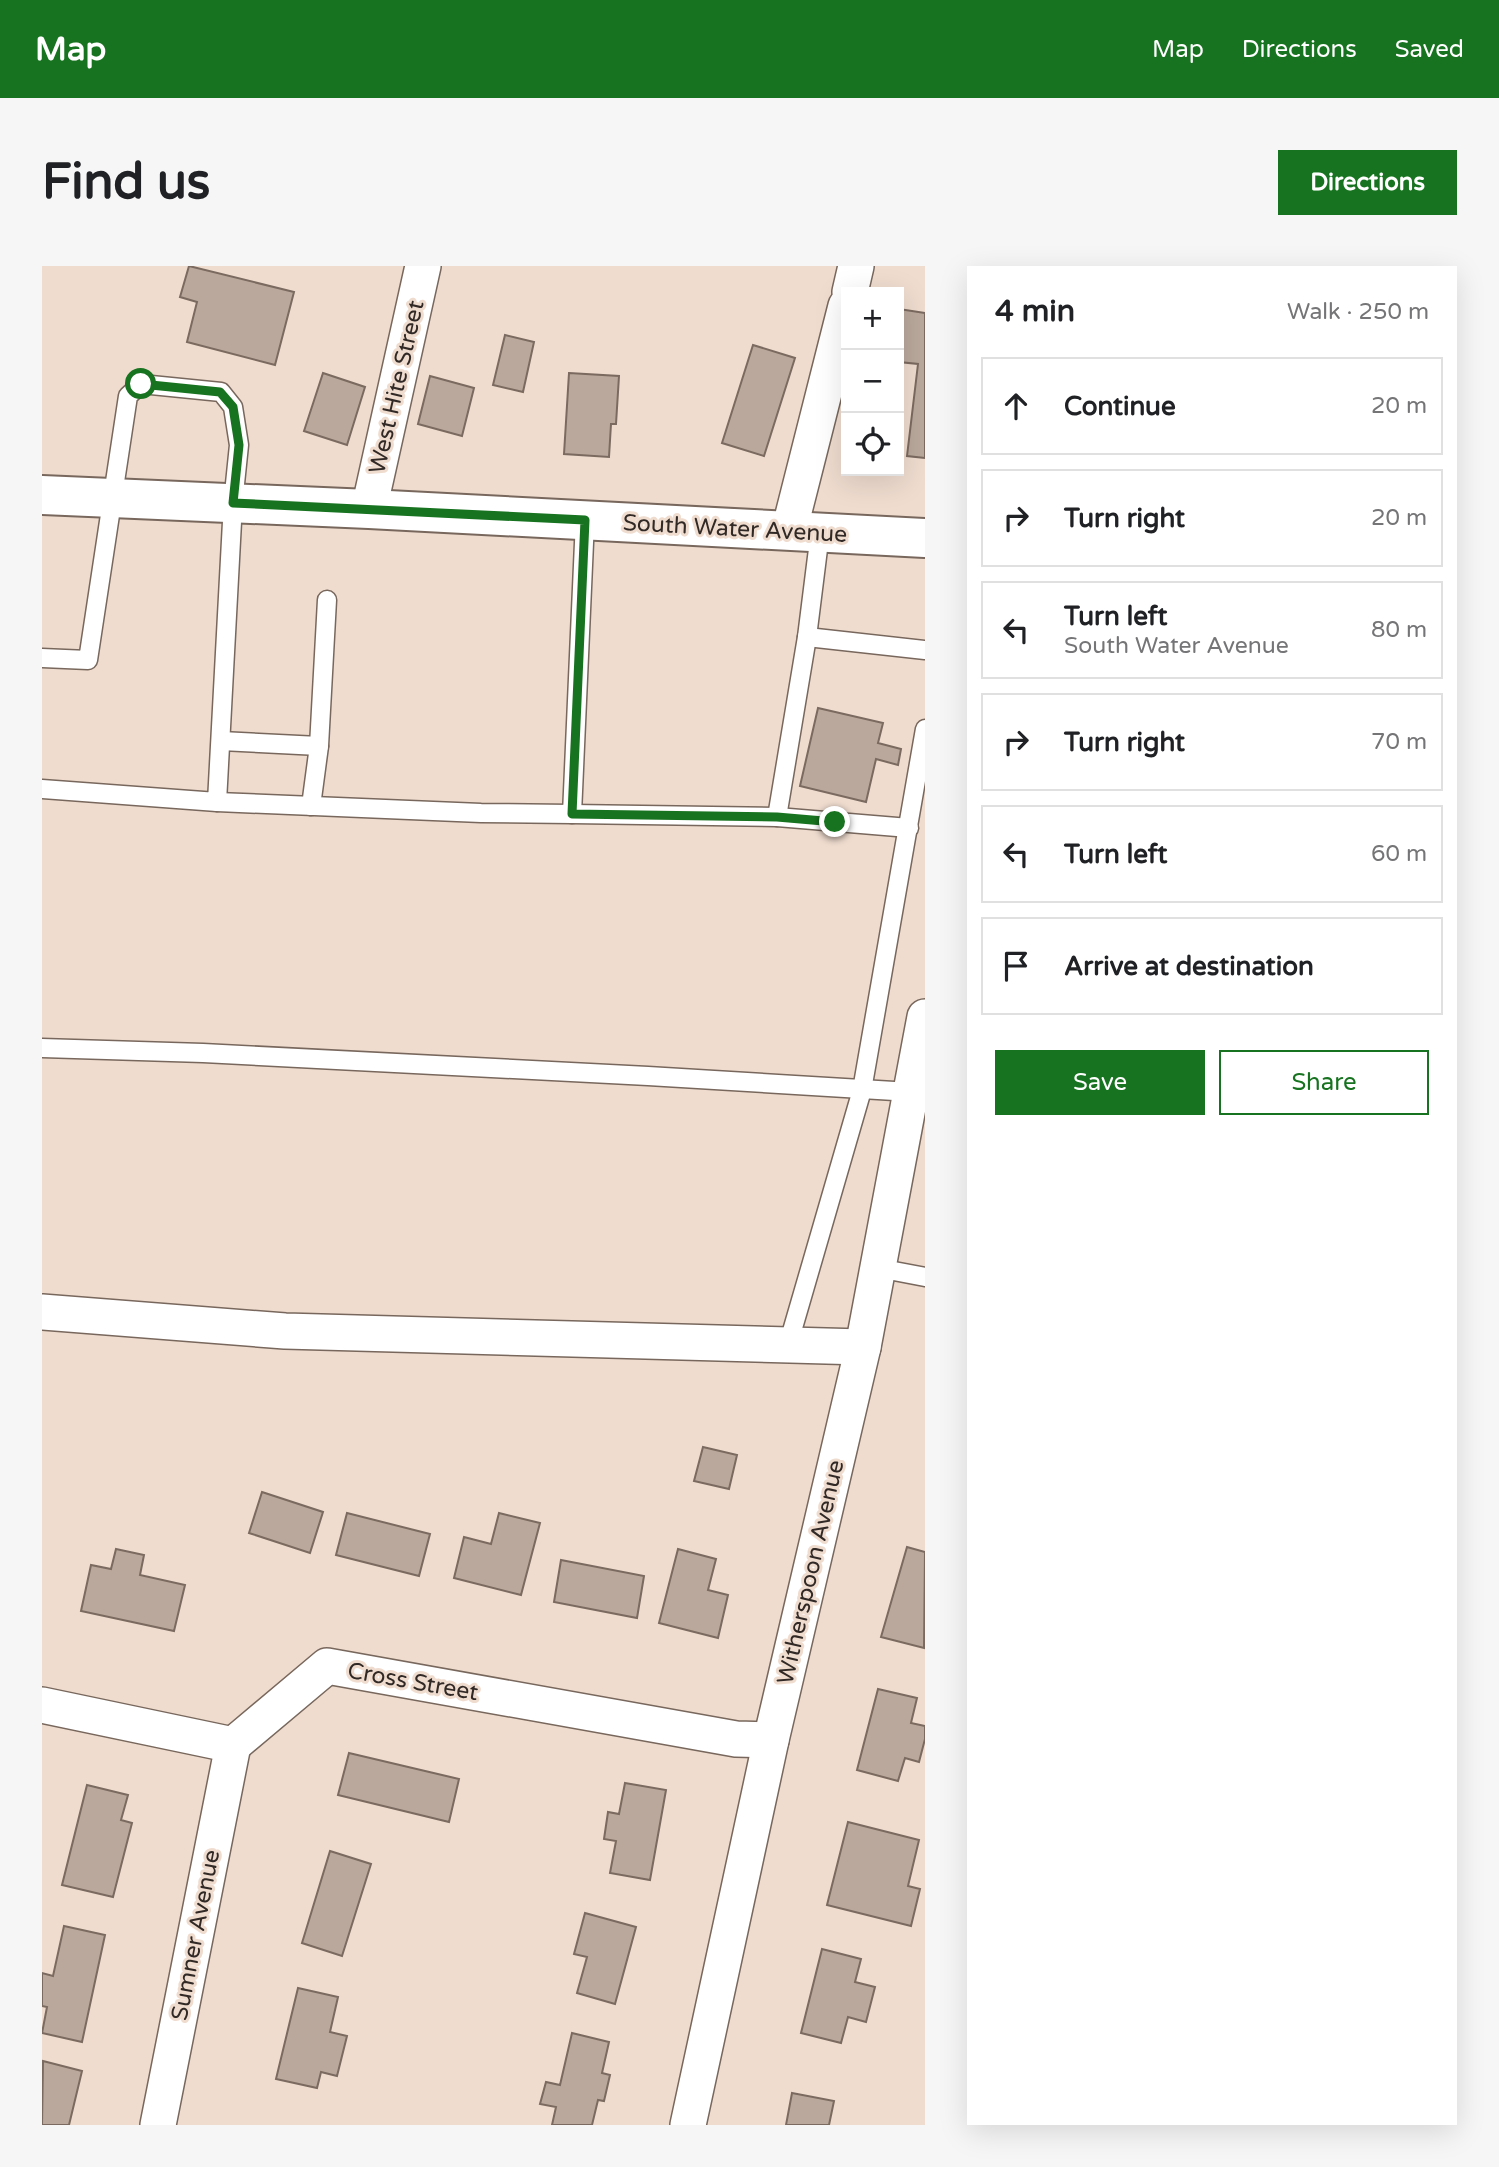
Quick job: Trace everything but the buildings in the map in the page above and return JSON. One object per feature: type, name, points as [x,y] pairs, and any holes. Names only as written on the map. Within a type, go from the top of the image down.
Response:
[{"type":"main road","name":"South Water Avenue","points":[[42,495],[925,538]]},
{"type":"street","name":"West Hite Street","points":[[369,509],[424,266]]},
{"type":"street","points":[[851,287],[856,266]]},
{"type":"street","points":[[805,532],[841,334]]},
{"type":"street","name":"Witherspoon Avenue","points":[[688,2125],[771,1740],[863,1347],[925,1017]]},
{"type":"street","points":[[42,1312],[285,1331],[863,1347]]},
{"type":"street","name":"Cross Street","points":[[233,1745],[327,1666],[736,1739],[771,1740]]},
{"type":"street","points":[[42,1705],[233,1745]]},
{"type":"street","name":"Sumner Avenue","points":[[158,2125],[233,1745]]},
{"type":"lane","points":[[42,657],[88,660],[128,396],[141,384],[220,392],[233,407],[239,445],[233,503],[217,802]]},
{"type":"lane","points":[[572,814],[585,520]]},
{"type":"lane","points":[[777,817],[807,637],[805,532]]},
{"type":"lane","points":[[311,806],[319,746],[327,600]]},
{"type":"lane","points":[[807,637],[925,650]]},
{"type":"lane","points":[[788,1345],[862,1090],[925,729]]},
{"type":"lane","points":[[221,741],[319,746]]},
{"type":"lane","points":[[42,789],[217,802],[481,813],[777,817],[908,828]]},
{"type":"lane","points":[[42,1048],[204,1053],[911,1092]]},
{"type":"lane","points":[[878,1268],[925,1277]]},
{"type":"route","points":[[141,384],[220,392],[233,407],[239,445],[233,503],[585,520],[572,814],[777,817],[835,822]]}]
